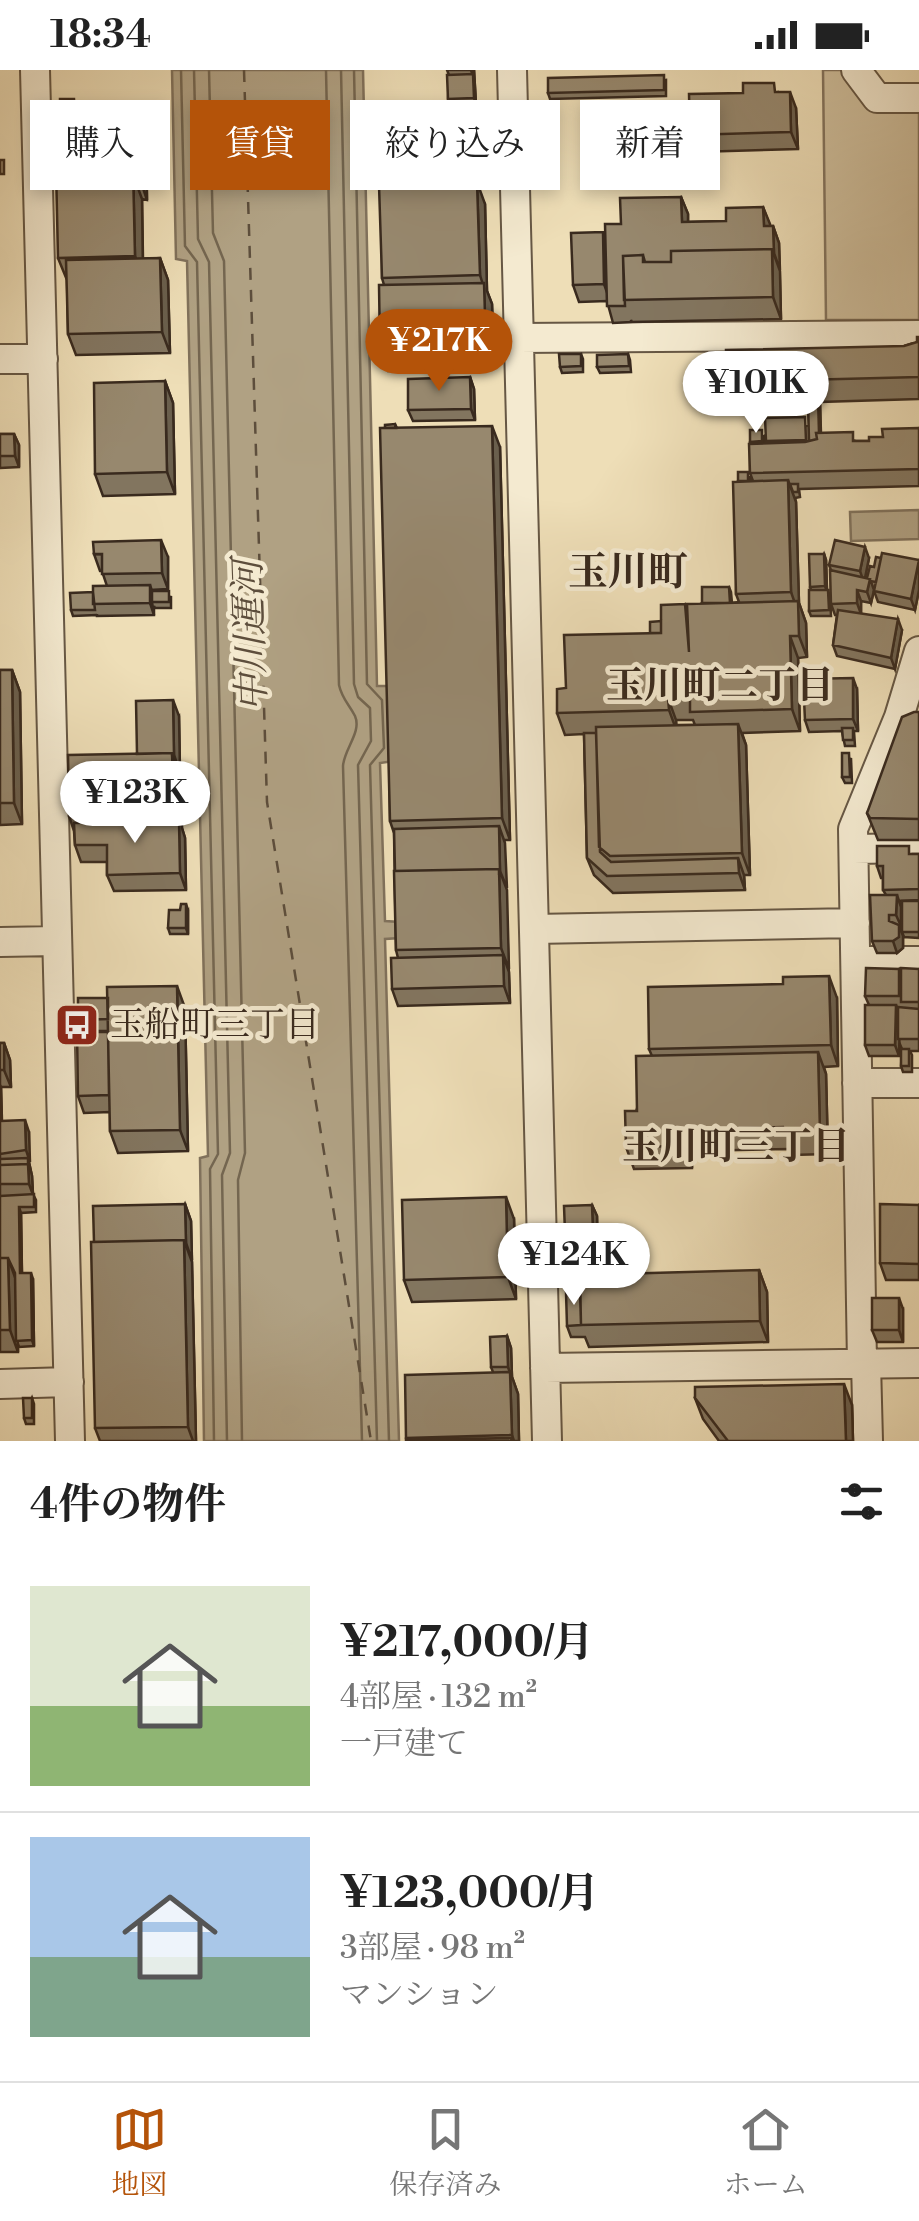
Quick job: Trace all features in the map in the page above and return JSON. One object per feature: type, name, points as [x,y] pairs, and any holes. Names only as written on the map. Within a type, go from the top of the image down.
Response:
[{"type":"street","points":[[36,70],[70,1441]]},
{"type":"street","points":[[512,70],[547,1441]]},
{"type":"street","points":[[856,70],[877,98],[919,98]]},
{"type":"street","points":[[519,338],[919,335]]},
{"type":"street","points":[[0,360],[43,358]]},
{"type":"street","points":[[868,1441],[853,829],[909,716],[919,651]]},
{"type":"street","points":[[854,849],[919,848]]},
{"type":"street","points":[[534,929],[855,923]]},
{"type":"street","points":[[0,942],[56,941]]},
{"type":"street","points":[[856,961],[919,962]]},
{"type":"street","points":[[857,1083],[919,1083]]},
{"type":"street","points":[[545,1368],[919,1363]]},
{"type":"street","points":[[0,1384],[68,1382]]},
{"type":"shaded area","points":[[823,70],[843,70],[919,107],[919,320],[826,320]]},
{"type":"water","name":"中川運河","points":[[172,70],[363,70],[364,100],[350,100],[350,190],[366,190],[377,686],[392,686],[394,761],[380,763],[385,921],[400,922],[400,938],[385,939],[399,1441],[204,1441],[200,1158],[208,1156],[187,261],[176,259]]},
{"type":"water","points":[[919,510],[919,539],[851,541],[850,512]]},
{"type":"building","points":[[473,74],[474,98],[448,99],[447,75]]},
{"type":"building","points":[[664,75],[664,90],[548,93],[548,78]]},
{"type":"building","points":[[743,83],[774,83],[775,92],[790,92],[791,132],[720,134],[720,100],[689,100],[689,94],[743,93]]},
{"type":"building","points":[[56,190],[134,190],[135,256],[58,258]]},
{"type":"building","points":[[379,190],[477,190],[480,275],[382,278]]},
{"type":"building","points":[[681,197],[682,222],[726,221],[726,208],[763,207],[764,226],[773,226],[774,253],[772,249],[671,251],[671,262],[645,262],[643,255],[623,256],[625,306],[607,306],[605,224],[621,224],[620,198]]},
{"type":"building","points":[[603,232],[604,284],[573,285],[571,233]]},
{"type":"building","points":[[772,249],[773,297],[624,300],[623,256],[643,255],[643,262],[671,262],[671,251]]},
{"type":"building","points":[[160,258],[162,332],[68,334],[66,260]]},
{"type":"building","points":[[484,283],[486,346],[380,349],[379,285]]},
{"type":"building","points":[[917,337],[919,377],[727,382],[726,350],[904,346],[917,342]]},
{"type":"building","points":[[559,354],[581,354],[581,366],[560,367]]},
{"type":"building","points":[[628,354],[629,366],[597,367],[597,355]]},
{"type":"building","points":[[470,377],[471,409],[408,410],[408,379]]},
{"type":"building","points":[[165,381],[167,472],[95,474],[94,383]]},
{"type":"building","points":[[808,398],[818,398],[819,433],[817,439],[809,441]]},
{"type":"building","points":[[805,417],[806,440],[766,441],[765,418]]},
{"type":"building","points":[[492,426],[502,818],[390,821],[380,428]]},
{"type":"building","points":[[919,428],[919,469],[750,473],[749,444],[805,442],[817,439],[816,433],[853,432],[853,441],[869,441],[869,437],[883,437],[882,429]]},
{"type":"building","points":[[750,430],[762,430],[762,441],[750,442]]},
{"type":"building","points":[[0,434],[14,434],[15,456],[0,456]]},
{"type":"building","points":[[738,472],[748,472],[748,481],[738,481]]},
{"type":"building","points":[[788,480],[791,592],[736,594],[733,482]]},
{"type":"building","points":[[161,540],[162,573],[102,574],[102,554],[94,554],[93,542]]},
{"type":"building","points":[[835,540],[865,547],[860,571],[829,565]]},
{"type":"building","points":[[882,553],[919,560],[911,599],[874,591]]},
{"type":"building","points":[[809,554],[824,554],[825,586],[810,587]]},
{"type":"building","points":[[876,557],[881,558],[876,582],[867,578]]},
{"type":"building","points":[[830,570],[870,579],[867,592],[857,590],[857,603],[831,604]]},
{"type":"building","points":[[150,585],[150,603],[93,604],[93,586]]},
{"type":"building","points":[[702,587],[729,587],[730,603],[702,603]]},
{"type":"building","points":[[809,590],[828,590],[829,610],[809,611]]},
{"type":"building","points":[[152,591],[169,591],[169,602],[152,602]]},
{"type":"building","points":[[93,592],[95,610],[71,610],[70,593]]},
{"type":"building","points":[[798,601],[799,636],[790,636],[792,709],[690,712],[690,698],[668,698],[669,710],[557,713],[557,689],[566,688],[564,635],[661,633],[661,605],[685,604],[689,652],[687,604]]},
{"type":"building","points":[[838,610],[898,619],[891,658],[833,645]]},
{"type":"building","points":[[661,621],[661,633],[650,633],[650,622]]},
{"type":"building","points":[[0,670],[12,670],[14,803],[0,803]]},
{"type":"building","points":[[853,678],[853,719],[805,720],[803,679]]},
{"type":"building","points":[[173,700],[174,755],[137,754],[136,701]]},
{"type":"building","points":[[919,712],[919,819],[870,818],[867,813],[902,717]]},
{"type":"building","points":[[738,724],[742,853],[610,856],[599,847],[596,727]]},
{"type":"building","points":[[842,728],[853,728],[853,740],[843,740]]},
{"type":"building","points":[[584,733],[596,733],[600,852],[611,862],[738,858],[739,873],[607,876],[587,858]]},
{"type":"building","points":[[172,753],[174,814],[69,816],[68,755]]},
{"type":"building","points":[[842,753],[849,753],[850,777],[842,777]]},
{"type":"building","points":[[179,821],[180,873],[107,875],[107,845],[75,845],[74,823]]},
{"type":"building","points":[[499,826],[499,872],[395,871],[394,829]]},
{"type":"building","points":[[877,846],[909,846],[909,854],[919,854],[919,889],[883,890],[883,866],[877,866]]},
{"type":"building","points":[[499,869],[501,948],[396,950],[394,871]]},
{"type":"building","points":[[870,895],[897,895],[896,915],[889,915],[889,921],[899,925],[899,937],[893,941],[872,941]]},
{"type":"building","points":[[902,901],[919,901],[919,932],[902,932]]},
{"type":"building","points":[[181,904],[186,904],[186,928],[168,928],[169,910],[180,910]]},
{"type":"building","points":[[503,955],[504,986],[392,989],[391,958]]},
{"type":"building","points":[[866,968],[899,969],[899,996],[865,996]]},
{"type":"building","points":[[901,968],[919,969],[919,1002],[901,1002]]},
{"type":"building","points":[[829,976],[831,1045],[649,1049],[648,987],[783,984],[783,977]]},
{"type":"building","points":[[177,986],[180,1130],[110,1131],[107,987]]},
{"type":"building","points":[[78,998],[108,998],[108,1019],[78,1020]]},
{"type":"building","points":[[865,1005],[896,1005],[895,1045],[865,1045]]},
{"type":"building","points":[[898,1007],[919,1009],[919,1039],[898,1039]]},
{"type":"building","points":[[77,1032],[108,1032],[109,1095],[78,1096]]},
{"type":"building","points":[[0,1043],[4,1043],[4,1070],[0,1070]]},
{"type":"building","points":[[901,1049],[909,1049],[909,1066],[901,1066]]},
{"type":"building","points":[[818,1052],[820,1132],[784,1133],[783,1127],[684,1129],[685,1146],[626,1147],[625,1111],[637,1111],[636,1056]]},
{"type":"building","points":[[25,1120],[26,1150],[0,1154],[0,1121]]},
{"type":"building","points":[[28,1158],[28,1164],[0,1165],[0,1159]]},
{"type":"building","points":[[28,1164],[29,1184],[0,1184],[0,1165]]},
{"type":"building","points":[[34,1194],[34,1207],[19,1207],[20,1273],[31,1273],[32,1340],[16,1341],[15,1273],[8,1258],[0,1258],[0,1196]]},
{"type":"building","points":[[506,1197],[508,1277],[404,1280],[402,1200]]},
{"type":"building","points":[[185,1204],[186,1243],[94,1242],[93,1206]]},
{"type":"building","points":[[880,1204],[919,1205],[919,1264],[880,1263]]},
{"type":"building","points":[[592,1205],[594,1257],[566,1258],[564,1206]]},
{"type":"building","points":[[184,1240],[188,1427],[95,1428],[91,1242]]},
{"type":"building","points":[[0,1258],[8,1258],[10,1330],[0,1330]]},
{"type":"building","points":[[759,1270],[760,1321],[581,1325],[580,1275]]},
{"type":"building","points":[[580,1291],[581,1325],[567,1326],[566,1292]]},
{"type":"building","points":[[872,1298],[899,1298],[899,1330],[872,1330]]},
{"type":"building","points":[[507,1336],[508,1367],[491,1367],[490,1337]]},
{"type":"building","points":[[510,1372],[512,1435],[406,1438],[405,1375]]},
{"type":"building","points":[[844,1384],[846,1441],[728,1441],[695,1398],[695,1387]]},
{"type":"building","points":[[23,1398],[32,1398],[32,1418],[24,1418]]},
{"type":"building","points":[[511,1438],[512,1441],[406,1440]]},
{"type":"ferry route","points":[[244,70],[267,802],[371,1441]]},
{"type":"place","name":"玉船町三丁目","points":[[77,1025]]},
{"type":"district","name":"玉川町","points":[[628,573]]},
{"type":"district","name":"玉川町二丁目","points":[[720,686]]},
{"type":"district","name":"玉川町三丁目","points":[[736,1147]]}]
